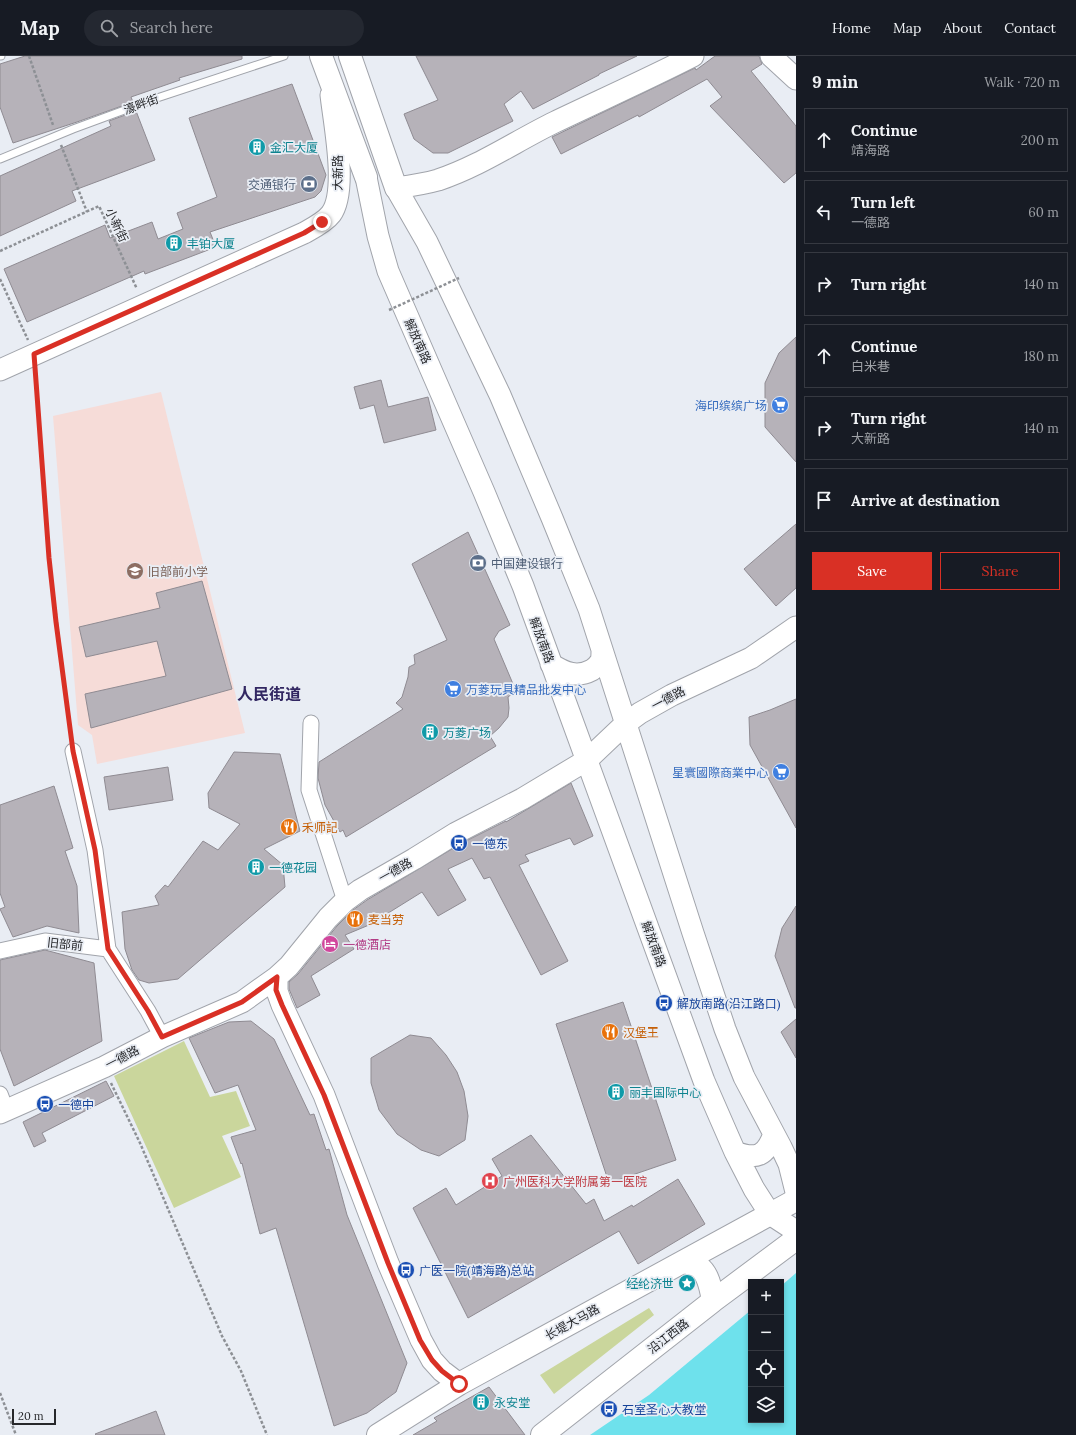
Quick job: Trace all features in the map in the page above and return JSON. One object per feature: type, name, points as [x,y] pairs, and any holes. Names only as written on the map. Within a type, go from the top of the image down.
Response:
[{"type":"main road","name":"解放南路","points":[[320,56],[366,177],[378,236],[388,271],[523,586],[697,1066],[735,1152],[754,1189],[770,1214],[796,1231]]},
{"type":"main road","points":[[350,56],[396,188],[427,242],[500,395],[571,562],[589,609],[725,1029],[744,1077],[784,1146],[796,1192]]},
{"type":"main road","points":[[396,188],[437,180],[458,172],[503,151],[556,122],[693,56]]},
{"type":"main road","points":[[771,56],[796,79]]},
{"type":"main road","name":"大新路","points":[[0,370],[304,233],[322,222],[331,214],[336,205],[339,189],[339,176],[329,77]]},
{"type":"main road","name":"一德路","points":[[2,1106],[104,1067],[162,1037],[242,1002],[277,977],[289,966],[344,901],[360,890],[456,833],[522,799],[587,760],[625,724],[640,713],[672,695],[751,658],[796,627]]},
{"type":"main road","points":[[551,664],[567,673],[586,673],[596,668],[601,661],[602,651]]},
{"type":"main road","points":[[277,977],[276,990],[324,1095],[388,1263],[420,1340],[432,1360],[442,1371],[459,1384]]},
{"type":"main road","points":[[735,1152],[748,1157],[760,1155],[771,1143],[784,1146]]},
{"type":"main road","points":[[770,1214],[796,1200]]},
{"type":"main road","name":"长堤大马路","points":[[378,1435],[459,1384],[770,1214]]},
{"type":"main road","name":"沿江西路","points":[[542,1435],[713,1301],[796,1239]]},
{"type":"main road","points":[[683,1262],[699,1267],[710,1285],[713,1301]]},
{"type":"street","points":[[311,722],[309,790],[344,901]]},
{"type":"street","points":[[73,751],[95,850],[108,949],[148,1011],[162,1037]]},
{"type":"street","name":"旧部前","points":[[0,951],[45,941],[108,949]]},
{"type":"lane","name":"濠畔街","points":[[0,159],[73,129],[150,101],[284,56]]},
{"type":"path","name":"小新街","points":[[0,251],[98,206],[144,305]]},
{"type":"path","points":[[389,310],[459,278]]},
{"type":"path","points":[[0,279],[34,354],[49,558],[73,751]]},
{"type":"path","points":[[104,1067],[140,1143],[222,1336],[241,1371],[267,1435]]},
{"type":"path","points":[[0,1393],[16,1435]]},
{"type":"shaded area","name":"旧部前小学","points":[[161,392],[245,733],[97,764],[92,735],[78,725],[53,416]]},
{"type":"green space","points":[[184,1041],[210,1097],[236,1091],[250,1126],[222,1136],[241,1177],[174,1208],[114,1076]]},
{"type":"green space","points":[[649,1308],[654,1315],[554,1394],[540,1375]]},
{"type":"water","points":[[796,1273],[796,1435],[590,1435],[649,1395],[748,1312],[748,1423],[784,1423],[784,1283]]},
{"type":"building","points":[[25,56],[242,56],[242,59],[179,78],[180,80],[131,97],[133,102],[13,143],[0,107],[0,64]]},
{"type":"building","points":[[416,56],[637,56],[599,74],[533,109],[521,91],[504,104],[513,121],[448,153],[433,153],[414,139],[404,114],[438,100]]},
{"type":"building","points":[[715,56],[759,56],[762,64],[751,71],[796,126],[796,173],[784,183],[710,106],[722,97],[707,79],[639,117],[638,115],[561,154],[552,137],[695,68],[696,70]]},
{"type":"building","points":[[292,84],[326,175],[321,191],[315,197],[210,232],[216,247],[145,274],[144,271],[27,322],[4,269],[105,225],[110,238],[152,222],[158,239],[183,229],[177,213],[217,197],[189,118]]},
{"type":"building","points":[[136,111],[155,160],[72,191],[76,201],[0,236],[0,176],[111,126],[109,121]]},
{"type":"building","name":"海印缤缤广场","points":[[796,337],[796,462],[765,427],[765,383],[779,353]]},
{"type":"building","points":[[381,380],[388,407],[428,397],[436,430],[384,443],[374,405],[360,409],[354,387]]},
{"type":"building","points":[[796,524],[796,588],[776,606],[744,569]]},
{"type":"building","name":"万菱广场","points":[[468,532],[510,625],[499,631],[494,639],[516,691],[508,697],[508,717],[490,736],[496,746],[346,837],[343,830],[340,832],[325,805],[318,778],[319,762],[403,709],[396,703],[402,697],[408,677],[409,667],[415,664],[414,655],[447,640],[412,564]]},
{"type":"building","points":[[202,581],[232,689],[91,728],[85,694],[166,676],[157,641],[86,657],[79,627],[160,608],[156,593]]},
{"type":"building","name":"星寰國際商業中心","points":[[796,699],[796,828],[750,745],[749,717]]},
{"type":"building","name":"一德花园","points":[[234,752],[280,754],[300,831],[264,849],[283,865],[285,887],[178,979],[149,983],[139,980],[132,970],[125,949],[122,912],[159,905],[155,896],[165,885],[168,887],[203,841],[218,850],[240,824],[209,808],[208,793]]},
{"type":"building","points":[[168,767],[173,800],[109,810],[104,777]]},
{"type":"building","points":[[571,783],[593,836],[574,845],[570,838],[525,855],[529,861],[519,865],[568,961],[541,975],[490,877],[484,879],[472,858],[448,869],[466,900],[438,916],[422,892],[369,925],[345,935],[354,949],[311,976],[320,995],[297,1008],[289,989],[289,982],[298,974],[337,926],[353,910],[462,843],[506,822]]},
{"type":"building","points":[[54,786],[73,848],[65,851],[77,886],[79,933],[47,926],[13,937],[0,909],[5,907],[0,893],[0,805]]},
{"type":"building","points":[[796,906],[795,1008],[775,956],[782,928]]},
{"type":"building","points":[[45,950],[94,963],[102,1041],[14,1086],[0,1049],[0,960]]},
{"type":"building","name":"丽丰国际中心","points":[[623,1002],[676,1160],[609,1183],[556,1024]]},
{"type":"building","points":[[796,1019],[796,1058],[781,1032]]},
{"type":"building","points":[[251,1021],[274,1039],[310,1115],[314,1114],[326,1150],[329,1149],[347,1215],[407,1363],[396,1392],[367,1413],[334,1426],[276,1228],[260,1234],[242,1163],[241,1164],[231,1137],[256,1130],[238,1085],[215,1093],[189,1038],[229,1022]]},
{"type":"building","points":[[410,1035],[431,1038],[446,1055],[457,1072],[464,1091],[468,1116],[465,1140],[439,1156],[421,1150],[397,1134],[379,1110],[371,1083],[371,1058]]},
{"type":"building","points":[[106,1081],[114,1096],[42,1133],[46,1141],[34,1147],[23,1122]]},
{"type":"building","points":[[531,1135],[586,1204],[594,1199],[604,1221],[632,1205],[633,1207],[678,1179],[705,1224],[638,1264],[619,1231],[468,1318],[413,1208],[446,1188],[456,1205],[502,1176],[492,1159]]},
{"type":"building","name":"永安堂","points":[[489,1387],[525,1435],[413,1435],[437,1421],[434,1418]]},
{"type":"building","points":[[156,1411],[165,1435],[95,1434]]},
{"type":"place","name":"金汇大厦","points":[[257,147]]},
{"type":"place","name":"交通银行","points":[[309,184]]},
{"type":"place","name":"丰铂大厦","points":[[174,243]]},
{"type":"place","name":"海印缤缤广场","points":[[780,405]]},
{"type":"place","name":"中国建设银行","points":[[478,563]]},
{"type":"place","name":"旧部前小学","points":[[135,571]]},
{"type":"place","name":"万菱玩具精品批发中心","points":[[453,689]]},
{"type":"place","name":"万菱广场","points":[[430,732]]},
{"type":"place","name":"星寰國際商業中心","points":[[781,772]]},
{"type":"place","name":"禾师記","points":[[289,827]]},
{"type":"place","name":"一德东","points":[[459,843]]},
{"type":"place","name":"一德花园","points":[[256,867]]},
{"type":"place","name":"麦当劳","points":[[355,919]]},
{"type":"place","name":"一德酒店","points":[[330,944]]},
{"type":"place","name":"解放南路(沿江路口)","points":[[664,1003]]},
{"type":"place","name":"汉堡王","points":[[610,1032]]},
{"type":"place","name":"丽丰国际中心","points":[[616,1092]]},
{"type":"place","name":"一德中","points":[[45,1104]]},
{"type":"place","name":"广州医科大学附属第一医院","points":[[490,1181]]},
{"type":"place","name":"广医一院(靖海路)总站","points":[[406,1270]]},
{"type":"place","name":"经纶济世","points":[[687,1283]]},
{"type":"place","name":"永安堂","points":[[481,1402]]},
{"type":"place","name":"石室圣心大教堂","points":[[609,1409]]},
{"type":"district","name":"人民街道","points":[[269,694]]},
{"type":"route","points":[[322,222],[304,233],[34,354],[49,558],[56,622],[73,751],[95,850],[108,949],[148,1011],[162,1037],[242,1002],[277,977],[276,990],[324,1095],[388,1263],[420,1340],[432,1360],[442,1371],[459,1384]]}]
